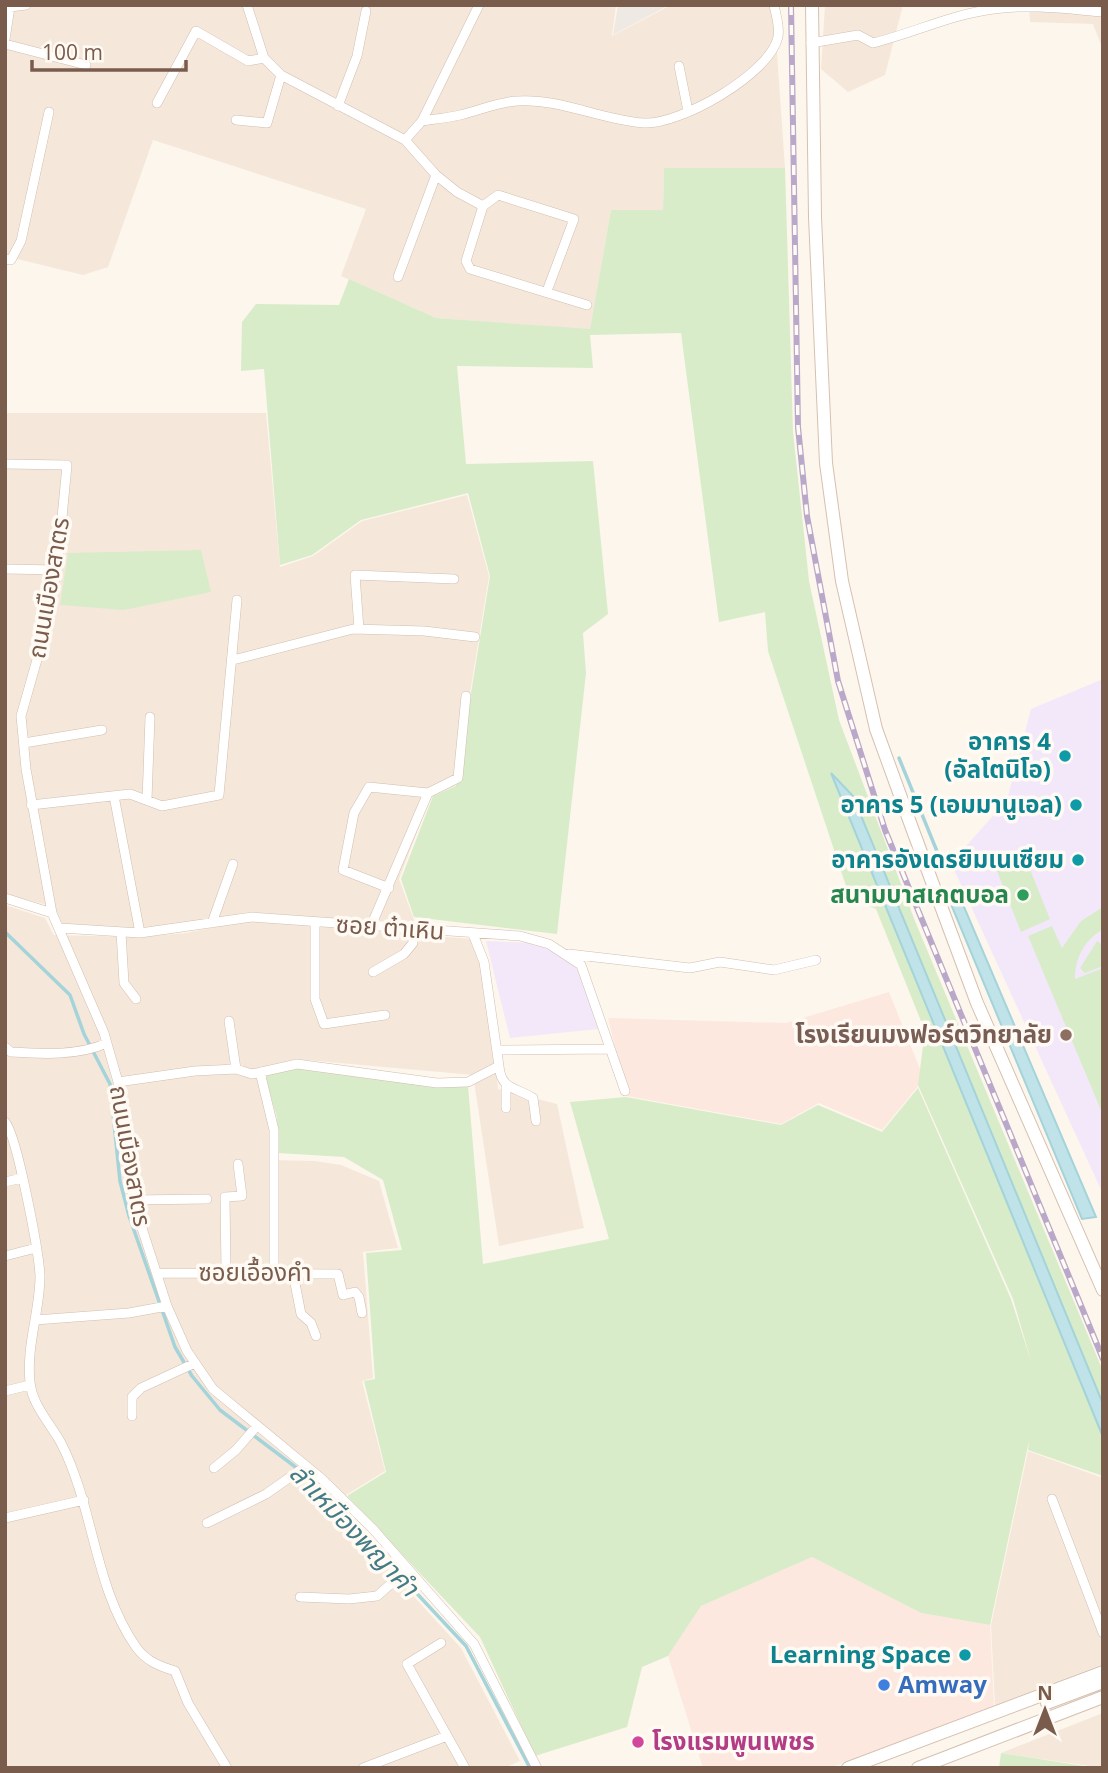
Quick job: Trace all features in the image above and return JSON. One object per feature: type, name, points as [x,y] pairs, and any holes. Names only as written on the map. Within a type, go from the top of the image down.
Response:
[{"type":"main road","points":[[811,5],[826,463],[842,581],[873,716],[977,1003],[1103,1290]]},
{"type":"main road","points":[[848,1768],[1103,1672]]},
{"type":"main road","points":[[872,1768],[1103,1682]]},
{"type":"main road","points":[[918,1768],[1099,1702]]},
{"type":"main road","points":[[937,1768],[1099,1702]]},
{"type":"street","points":[[5,39],[10,6],[26,5]]},
{"type":"street","points":[[247,5],[264,58],[281,75],[405,140],[436,175],[457,192],[483,206]]},
{"type":"street","points":[[405,140],[422,121],[479,5]]},
{"type":"street","points":[[422,121],[458,116],[515,100],[547,102],[642,123],[656,123],[722,95],[767,59],[778,39],[779,25],[774,5]]},
{"type":"street","points":[[811,43],[858,35],[873,43],[896,37],[920,26],[994,9],[1038,6],[1103,12]]},
{"type":"street","points":[[338,106],[357,56],[366,10]]},
{"type":"street","points":[[157,103],[196,31],[248,61],[264,58]]},
{"type":"street","points":[[5,44],[86,65]]},
{"type":"street","points":[[679,66],[688,111]]},
{"type":"street","points":[[236,120],[267,123],[281,75]]},
{"type":"street","points":[[5,259],[11,260],[21,242],[49,112]]},
{"type":"street","points":[[398,277],[436,175]]},
{"type":"street","points":[[547,291],[574,219],[498,195],[483,206],[466,261],[470,269],[587,305]]},
{"type":"street","name":"ถนนเมืองสาตร","points":[[5,464],[67,465],[57,570],[42,642],[21,716],[24,743],[31,805],[52,913],[118,1082],[133,1200],[158,1273],[161,1307],[192,1365],[212,1389],[301,1471],[373,1529],[405,1572],[474,1644],[537,1768]]},
{"type":"street","points":[[5,569],[57,570]]},
{"type":"street","points":[[359,629],[355,575],[454,579]]},
{"type":"street","points":[[31,805],[130,794],[162,806],[219,795],[237,600]]},
{"type":"street","points":[[233,660],[359,629],[424,631],[475,637]]},
{"type":"street","points":[[389,888],[343,870],[354,813],[369,787],[428,793],[458,778],[466,696]]},
{"type":"street","points":[[147,800],[150,717]]},
{"type":"street","points":[[24,743],[102,730]]},
{"type":"street","points":[[371,926],[428,793]]},
{"type":"street","points":[[114,796],[140,933]]},
{"type":"street","points":[[212,923],[233,864]]},
{"type":"street","points":[[33,907],[47,890]]},
{"type":"street","points":[[5,898],[52,913]]},
{"type":"street","name":"ซอย ต๋าเหิน","points":[[60,928],[140,933],[252,917],[520,936],[549,944],[567,954]]},
{"type":"street","points":[[315,922],[315,999],[324,1024],[385,1015]]},
{"type":"street","points":[[373,972],[404,954],[413,943],[412,930]]},
{"type":"street","points":[[121,932],[124,983],[136,999]]},
{"type":"street","points":[[473,934],[484,962],[500,1077],[506,1086],[533,1098],[536,1121]]},
{"type":"street","points":[[567,954],[690,968],[720,962],[774,970],[816,960]]},
{"type":"street","points":[[567,954],[581,965],[625,1091]]},
{"type":"street","points":[[229,1021],[236,1069]]},
{"type":"street","points":[[5,1047],[11,1052],[23,1053],[81,1051],[104,1044]]},
{"type":"street","points":[[498,1050],[610,1049]]},
{"type":"street","points":[[118,1082],[160,1074],[236,1069],[243,1073],[260,1072],[297,1064],[437,1083],[468,1082],[499,1066]]},
{"type":"street","points":[[260,1072],[274,1130],[271,1219],[274,1273]]},
{"type":"street","points":[[506,1086],[506,1108]]},
{"type":"street","points":[[5,1122],[22,1178],[40,1275],[30,1357],[30,1385],[35,1401],[61,1443],[84,1500],[108,1589],[135,1645],[155,1664],[175,1671],[188,1703],[227,1768]]},
{"type":"street","points":[[226,1272],[225,1197],[242,1196],[238,1164]]},
{"type":"street","points":[[5,1182],[22,1178]]},
{"type":"street","points":[[133,1200],[207,1199]]},
{"type":"street","points":[[5,1256],[36,1248]]},
{"type":"street","name":"ซอยเอื้องคำ","points":[[158,1273],[338,1274],[343,1295],[355,1292],[359,1297],[362,1313]]},
{"type":"street","points":[[293,1273],[301,1314],[311,1323],[316,1336]]},
{"type":"street","points":[[35,1320],[161,1307]]},
{"type":"street","points":[[132,1416],[132,1397],[141,1388],[192,1365]]},
{"type":"street","points":[[5,1391],[30,1385]]},
{"type":"street","points":[[214,1468],[255,1429]]},
{"type":"street","points":[[207,1523],[301,1471]]},
{"type":"street","points":[[1052,1499],[1103,1633]]},
{"type":"street","points":[[5,1518],[84,1500]]},
{"type":"street","points":[[300,1597],[349,1599],[377,1596],[405,1572]]},
{"type":"street","points":[[441,1643],[407,1664],[465,1768]]},
{"type":"street","points":[[363,1768],[447,1736]]},
{"type":"shaded area","points":[[5,5],[616,5],[612,36],[671,5],[770,5],[775,25],[785,168],[664,168],[663,210],[611,210],[590,330],[436,318],[341,276],[366,209],[153,140],[108,267],[83,275],[5,256]]},
{"type":"shaded area","points":[[618,5],[669,5],[613,35]]},
{"type":"shaded area","points":[[825,5],[903,5],[885,75],[848,92],[821,69]]},
{"type":"shaded area","points":[[1029,5],[1103,5],[1103,50],[1093,24],[1030,22]]},
{"type":"shaded area","points":[[5,413],[266,413],[280,567],[313,556],[362,521],[467,495],[489,576],[455,786],[431,796],[399,879],[416,925],[249,912],[147,930],[63,925],[55,907],[5,894]]},
{"type":"shaded area","name":"โรงเรียนมงฟอร์ตวิทยาลัย","points":[[1103,679],[1103,1194],[951,863],[1007,800],[1031,709]]},
{"type":"shaded area","points":[[5,905],[45,918],[54,935],[139,937],[186,933],[250,920],[470,939],[480,963],[495,1051],[498,1089],[557,1104],[584,1228],[499,1246],[473,1075],[295,1059],[256,1070],[269,1120],[271,1160],[315,1161],[341,1165],[379,1181],[398,1248],[363,1252],[373,1378],[362,1381],[385,1471],[330,1505],[461,1648],[520,1761],[504,1768],[5,1768]]},
{"type":"shaded area","points":[[486,941],[534,943],[578,964],[598,1029],[510,1038]]},
{"type":"shaded area","points":[[889,992],[924,1079],[882,1130],[819,1103],[781,1124],[627,1096],[608,1018],[786,1023]]},
{"type":"shaded area","points":[[1028,1451],[1103,1478],[1103,1664],[995,1706],[991,1625]]},
{"type":"shaded area","points":[[812,1557],[921,1613],[990,1625],[994,1706],[830,1768],[703,1768],[668,1656],[701,1606]]},
{"type":"shaded area","points":[[1103,1713],[1103,1768],[1001,1753]]},
{"type":"green space","points":[[664,168],[785,168],[793,432],[809,581],[839,720],[915,921],[1103,1371],[1103,1476],[1028,1450],[1029,1441],[990,1625],[921,1613],[812,1557],[701,1606],[668,1656],[642,1667],[627,1727],[535,1756],[480,1637],[347,1496],[386,1472],[364,1381],[375,1379],[366,1253],[402,1250],[383,1180],[344,1157],[278,1153],[277,1118],[265,1075],[298,1067],[436,1086],[468,1086],[483,1264],[609,1239],[570,1102],[626,1097],[781,1125],[818,1105],[882,1132],[918,1088],[1011,1299],[1032,1364],[1013,1299],[918,1085],[925,1031],[876,909],[850,898],[768,651],[765,612],[719,622],[681,333],[590,335],[593,368],[457,366],[466,464],[593,461],[608,614],[583,633],[586,673],[557,934],[414,917],[401,879],[433,796],[456,786],[490,576],[468,493],[361,520],[312,555],[280,565],[264,369],[241,371],[242,322],[256,304],[339,305],[349,279],[436,318],[590,329],[611,210],[663,210]]},
{"type":"green space","points":[[201,550],[211,592],[124,610],[60,605],[68,553]]},
{"type":"green space","name":"สนามบาสเกตบอล","points":[[1025,857],[1050,919],[1021,932],[997,871]]},
{"type":"green space","points":[[1103,907],[1103,929],[1091,938],[1082,950],[1075,979],[1103,968],[1103,1115],[1028,936],[1052,926],[1062,948],[1081,921]]},
{"type":"green space","points":[[1097,941],[1103,945],[1103,966],[1085,973],[1080,968]]},
{"type":"green space","points":[[1001,1753],[1096,1768],[999,1768]]},
{"type":"water","points":[[831,773],[853,796],[1103,1404],[1103,1437]]},
{"type":"water","points":[[952,889],[959,895],[1096,1217],[1082,1219],[948,897]]},
{"type":"waterway","points":[[899,758],[943,866]]},
{"type":"waterway","name":"ลำเหมืองพญาคำ","points":[[5,932],[70,995],[84,1034],[110,1084],[120,1181],[129,1216],[175,1347],[192,1376],[220,1410],[306,1475],[466,1646],[530,1768]]},
{"type":"railway","points":[[791,5],[798,427],[807,516],[838,681],[885,830],[1103,1359]]},
{"type":"place","name":"อาคาร 4 (อัลโตนิโอ)","points":[[1065,756]]},
{"type":"place","name":"อาคาร 5 (เอมมานูเอล)","points":[[1076,805]]},
{"type":"place","name":"อาคารอังเดรยิมเนเซียม","points":[[1078,860]]},
{"type":"place","name":"สนามบาสเกตบอล","points":[[1023,895]]},
{"type":"place","name":"โรงเรียนมงฟอร์ตวิทยาลัย","points":[[1066,1035]]},
{"type":"place","name":"Learning Space","points":[[965,1655]]},
{"type":"place","name":"Amway","points":[[884,1685]]},
{"type":"place","name":"โรงแรมพูนเพชร","points":[[638,1742]]}]
